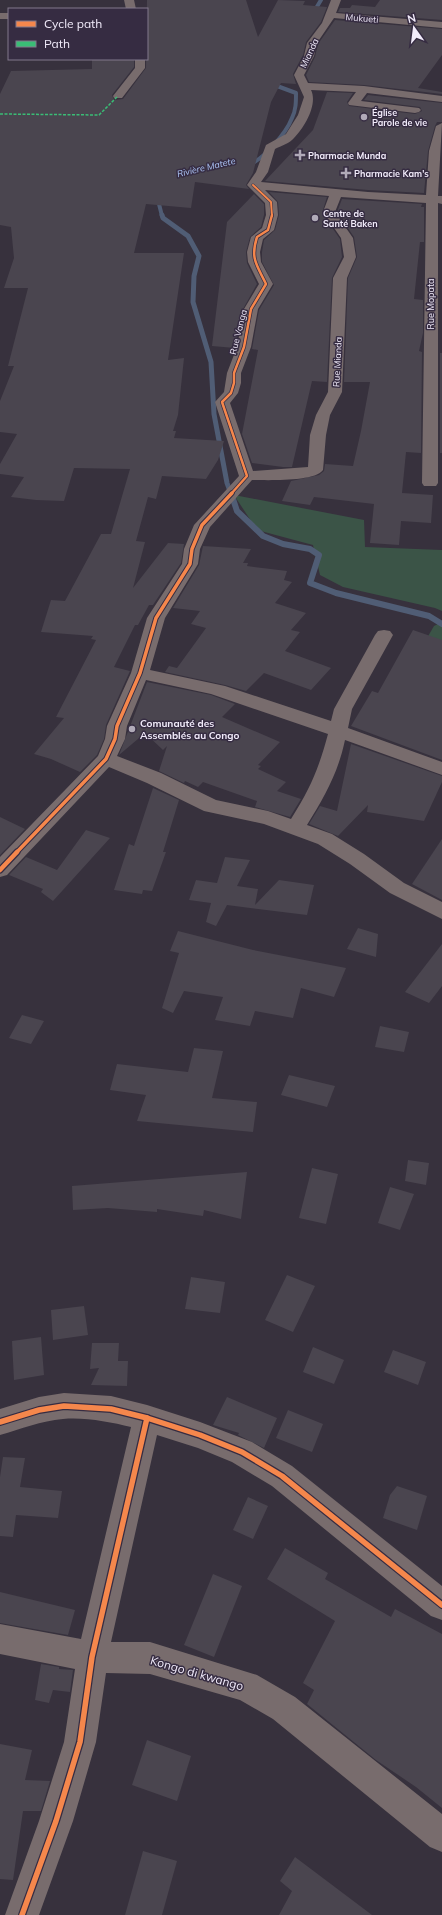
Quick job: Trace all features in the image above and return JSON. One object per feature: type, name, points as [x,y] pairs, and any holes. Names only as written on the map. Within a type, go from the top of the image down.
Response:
[{"type":"street","name":"Mianda","points":[[254,185],[262,172],[270,147],[290,136],[304,115],[308,97],[299,75],[309,56],[312,43],[327,23],[336,0]]},
{"type":"street","name":"Mukueti","points":[[329,15],[442,25]]},
{"type":"street","points":[[118,96],[140,68],[140,60]]},
{"type":"street","points":[[303,86],[364,89],[442,99]]},
{"type":"street","points":[[364,89],[352,103],[427,111]]},
{"type":"street","name":"Rue Mopata","points":[[430,484],[437,199],[435,151],[442,126]]},
{"type":"street","points":[[254,185],[437,199]]},
{"type":"street","name":"Rue Vanga","points":[[247,476],[222,402],[231,393],[234,383],[234,373],[244,347],[251,309],[266,284],[261,274],[254,266],[252,254],[257,237],[268,230],[272,215],[271,202],[254,185]]},
{"type":"street","name":"Rue Mianda","points":[[247,476],[304,473],[315,470],[318,435],[323,415],[335,392],[340,278],[350,257],[347,238],[329,212],[337,192]]},
{"type":"street","points":[[0,870],[106,759],[115,739],[116,726],[140,673],[156,618],[190,564],[192,549],[202,525],[247,476]]},
{"type":"street","points":[[295,828],[317,794],[330,764],[343,709],[384,635]]},
{"type":"street","points":[[140,673],[217,690],[338,732],[363,738],[442,770]]},
{"type":"street","points":[[106,759],[154,778],[211,806],[268,818],[325,840],[357,859],[397,888],[442,911]]},
{"type":"street","points":[[0,1422],[39,1410],[64,1406],[111,1409],[147,1418],[242,1452],[282,1476],[442,1605]]},
{"type":"street","points":[[22,1915],[73,1769],[85,1714],[92,1657],[147,1418]]},
{"type":"street","name":"Kongo di kwango","points":[[0,1638],[10,1642],[92,1657],[150,1658],[246,1686],[284,1708],[442,1835]]},
{"type":"green space","points":[[234,495],[364,520],[365,547],[442,550],[442,611],[435,608],[343,587],[320,575],[313,545],[257,530]]},
{"type":"green space","points":[[442,622],[442,651],[423,645],[434,626]]},
{"type":"building","points":[[147,0],[246,0],[258,37],[278,0],[305,1],[303,5],[327,7],[321,22],[306,42],[303,55],[293,74],[296,84],[281,83],[271,102],[253,173],[246,185],[249,189],[195,182],[191,208],[146,204],[134,253],[184,253],[168,360],[184,358],[178,415],[173,431],[176,431],[174,438],[224,441],[218,460],[206,479],[162,476],[156,499],[148,497],[136,541],[145,542],[133,588],[168,543],[184,544],[181,563],[153,605],[149,605],[138,625],[135,625],[114,667],[130,671],[106,725],[104,739],[97,755],[80,772],[51,759],[34,754],[64,718],[56,717],[96,640],[91,639],[93,636],[41,632],[51,600],[65,601],[101,534],[111,534],[130,469],[74,468],[64,501],[11,497],[24,477],[0,474],[0,464],[17,434],[0,432],[0,401],[14,366],[8,366],[28,288],[4,288],[14,258],[11,227],[0,225],[0,94],[11,71],[92,69],[92,60],[134,60],[134,67],[112,95],[114,100],[123,99],[146,68],[146,60],[148,60]]},
{"type":"building","points":[[380,0],[442,0],[442,20],[338,12],[340,8],[350,8],[352,5],[375,7]]},
{"type":"building","points":[[335,20],[442,29],[442,55],[418,88],[442,92],[442,94],[364,85],[309,82],[306,75],[315,57],[318,44]]},
{"type":"building","points":[[327,92],[353,93],[347,102],[349,106],[415,114],[422,111],[420,107],[364,100],[368,95],[442,103],[442,122],[437,122],[435,126],[428,151],[424,193],[368,190],[265,181],[313,130]]},
{"type":"building","points":[[269,192],[327,197],[322,213],[340,239],[342,257],[332,278],[327,382],[312,381],[292,467],[252,463],[242,434],[258,350],[252,349],[259,310],[274,285],[262,262],[264,240],[275,230],[279,215],[278,202]]},
{"type":"building","points":[[254,194],[264,204],[264,215],[261,227],[250,237],[246,252],[247,263],[257,284],[243,309],[235,348],[212,346],[227,222]]},
{"type":"building","points":[[342,199],[422,204],[421,207],[424,207],[424,242],[420,242],[414,299],[423,300],[423,333],[419,351],[422,352],[421,453],[406,452],[402,493],[433,495],[431,523],[401,521],[399,545],[370,543],[374,504],[314,497],[310,505],[282,501],[291,481],[319,475],[324,471],[325,464],[353,466],[361,431],[370,382],[344,382],[348,278],[357,257],[354,237],[337,212]]},
{"type":"building","points":[[440,353],[442,353],[442,453],[440,453]]},
{"type":"building","points":[[203,546],[251,549],[243,563],[248,563],[247,566],[287,571],[284,580],[292,582],[275,603],[306,613],[291,630],[300,632],[285,651],[331,668],[311,690],[264,673],[246,691],[165,672],[169,666],[177,668],[206,628],[191,624],[200,611],[173,608],[199,565]]},
{"type":"building","points":[[413,630],[442,640],[442,760],[351,726],[372,691],[378,693]]},
{"type":"building","points":[[147,682],[211,695],[235,704],[222,717],[280,742],[258,765],[261,766],[258,769],[286,782],[277,791],[301,799],[290,817],[255,807],[257,801],[203,782],[198,787],[185,781],[184,783],[159,771],[167,746],[163,750],[145,733],[119,755]]},
{"type":"building","points":[[351,744],[442,776],[442,782],[424,821],[367,812],[368,805],[338,836],[309,824],[320,806],[337,811]]},
{"type":"building","points":[[153,788],[179,800],[163,852],[166,852],[152,891],[143,890],[142,894],[114,890],[129,844],[134,846]]},
{"type":"building","points":[[0,817],[25,829],[0,855]]},
{"type":"building","points":[[86,830],[110,838],[53,901],[41,892],[43,889],[9,875],[26,857],[57,870]]},
{"type":"building","points":[[442,839],[442,900],[412,884]]},
{"type":"building","points":[[225,857],[250,860],[237,886],[258,889],[255,905],[279,880],[314,885],[307,915],[227,905],[216,926],[206,922],[211,903],[189,900],[196,880],[217,883]]},
{"type":"building","points":[[358,928],[378,934],[376,957],[347,949]]},
{"type":"building","points":[[178,931],[253,950],[346,968],[334,997],[301,988],[293,1018],[255,1011],[250,1026],[215,1020],[223,997],[184,991],[173,1013],[162,1008],[179,953],[170,951]]},
{"type":"building","points":[[442,944],[442,986],[429,1003],[405,992]]},
{"type":"building","points":[[22,1015],[44,1021],[31,1044],[9,1038]]},
{"type":"building","points":[[380,1026],[409,1032],[404,1052],[375,1047]]},
{"type":"building","points":[[194,1048],[223,1051],[212,1098],[257,1102],[253,1132],[137,1121],[146,1095],[110,1090],[117,1064],[188,1072]]},
{"type":"building","points":[[289,1075],[335,1086],[327,1107],[281,1095]]},
{"type":"building","points":[[408,1160],[429,1163],[426,1185],[405,1181]]},
{"type":"building","points":[[312,1168],[338,1174],[326,1224],[299,1218]]},
{"type":"building","points":[[247,1172],[241,1219],[204,1210],[203,1216],[157,1209],[157,1212],[108,1208],[73,1210],[72,1186]]},
{"type":"building","points":[[390,1187],[414,1194],[400,1230],[378,1223]]},
{"type":"building","points":[[287,1275],[315,1286],[293,1332],[265,1320]]},
{"type":"building","points":[[191,1277],[225,1282],[220,1313],[185,1309]]},
{"type":"building","points":[[84,1306],[88,1335],[53,1340],[51,1310]]},
{"type":"building","points":[[41,1337],[44,1375],[14,1380],[12,1341]]},
{"type":"building","points":[[92,1343],[119,1343],[118,1361],[128,1361],[127,1386],[91,1385],[99,1368],[90,1369]]},
{"type":"building","points":[[313,1347],[344,1360],[334,1384],[303,1372]]},
{"type":"building","points":[[393,1350],[426,1362],[418,1385],[384,1372]]},
{"type":"building","points":[[227,1397],[277,1418],[264,1448],[238,1435],[239,1433],[213,1425]]},
{"type":"building","points":[[288,1410],[323,1424],[312,1452],[276,1438]]},
{"type":"building","points":[[3,1457],[25,1458],[20,1487],[62,1491],[58,1518],[16,1515],[13,1537],[0,1536],[0,1477]]},
{"type":"building","points":[[397,1486],[427,1496],[417,1530],[383,1518],[390,1495]]},
{"type":"building","points":[[248,1497],[268,1506],[253,1539],[233,1530]]},
{"type":"building","points":[[285,1548],[328,1573],[325,1579],[391,1617],[395,1609],[442,1634],[442,1808],[416,1787],[376,1760],[307,1704],[314,1690],[303,1683],[335,1621],[267,1579]]},
{"type":"building","points":[[213,1574],[242,1586],[214,1657],[184,1645]]},
{"type":"building","points":[[0,1592],[75,1610],[68,1635],[0,1623]]},
{"type":"building","points":[[41,1664],[59,1667],[59,1669],[73,1670],[70,1692],[53,1690],[49,1703],[35,1700]]},
{"type":"building","points":[[147,1740],[191,1756],[177,1801],[132,1785]]},
{"type":"building","points":[[0,1744],[32,1750],[25,1780],[50,1781],[41,1811],[23,1811],[13,1880],[0,1879]]},
{"type":"building","points":[[143,1851],[177,1861],[162,1915],[125,1915]]},
{"type":"building","points":[[295,1857],[372,1915],[279,1915],[292,1891],[280,1881]]},
{"type":"waterway","name":"Rivière Matete","points":[[312,15],[321,0]]},
{"type":"waterway","name":"Rivière Matete","points":[[245,167],[259,159],[273,146],[285,132],[294,112],[296,93],[269,83]]},
{"type":"waterway","name":"Rivière Matete","points":[[157,196],[162,216]]},
{"type":"waterway","points":[[162,215],[163,218],[188,236],[199,256],[194,276],[193,302],[211,362],[214,414],[227,483],[231,494]]},
{"type":"waterway","points":[[231,493],[237,511],[263,536],[283,544],[310,549],[319,555],[310,583],[336,593],[429,616],[442,624]]},
{"type":"marked path","points":[[0,114],[99,115],[118,96]]},
{"type":"cycle path","points":[[0,870],[106,759],[115,739],[117,726],[140,673],[156,618],[190,564],[192,549],[202,525],[247,476],[222,402],[231,393],[234,383],[234,373],[244,347],[251,309],[266,284],[255,262],[253,252],[257,237],[268,230],[272,215],[271,202],[253,185]]},
{"type":"cycle path","points":[[0,1422],[39,1410],[64,1406],[111,1409],[147,1418],[200,1435],[242,1452],[282,1476],[442,1605]]},
{"type":"cycle path","points":[[22,1915],[56,1821],[80,1742],[92,1657],[147,1418]]},
{"type":"place","name":"Église Parole de vie","points":[[364,117]]},
{"type":"place","name":"Pharmacie Munda","points":[[300,155]]},
{"type":"place","name":"Pharmacie Kam's","points":[[346,173]]},
{"type":"place","name":"Centre de Santé Baken","points":[[315,218]]},
{"type":"place","name":"Comunauté des Assemblés au Congo","points":[[132,729]]}]
